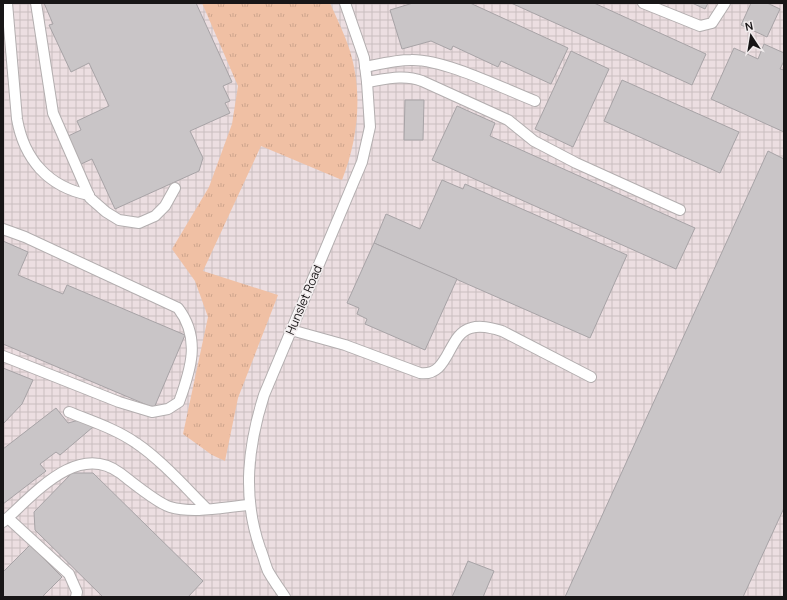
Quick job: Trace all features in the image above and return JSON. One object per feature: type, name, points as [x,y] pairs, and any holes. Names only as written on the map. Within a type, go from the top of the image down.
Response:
[{"type":"lane","points":[[7,3],[16,112],[20,136],[41,171],[55,183],[72,192],[88,195]]},
{"type":"lane","points":[[36,3],[53,113],[88,195],[106,212],[119,220],[139,223],[155,216],[164,206],[175,188]]},
{"type":"lane","points":[[643,3],[700,26],[712,23],[725,3]]},
{"type":"lane","name":"Hunslet Road","points":[[285,597],[268,570],[257,540],[249,505],[250,450],[255,423],[264,395],[362,162],[370,127],[364,58],[349,4]]},
{"type":"lane","points":[[365,67],[410,60],[424,61],[483,80],[535,101]]},
{"type":"lane","points":[[367,82],[411,76],[508,120],[534,141],[576,163],[680,210]]},
{"type":"lane","points":[[3,230],[25,237],[178,308],[187,319],[191,332],[192,346],[190,364],[179,402],[168,409],[152,412],[119,402],[3,356]]},
{"type":"lane","points":[[291,330],[345,345],[420,373],[428,374],[439,367],[462,332],[471,328],[485,327],[502,331],[591,377]]},
{"type":"lane","points":[[69,412],[113,430],[137,443],[174,476],[206,508]]},
{"type":"lane","points":[[76,597],[77,592],[69,574],[5,520],[52,479],[71,467],[85,463],[98,463],[115,469],[169,507],[186,509],[249,505]]},
{"type":"shaded area","points":[[3,3],[784,3],[784,597],[3,597]]},
{"type":"green space","points":[[202,3],[330,3],[350,51],[354,67],[357,100],[357,116],[352,149],[342,180],[261,146],[203,271],[278,295],[238,398],[225,461],[212,455],[183,434],[208,317],[195,281],[172,249],[209,187],[232,124],[238,86]]},
{"type":"building","points":[[44,3],[196,3],[232,82],[223,86],[230,101],[225,103],[230,113],[190,131],[203,158],[199,171],[115,209],[92,159],[79,165],[66,137],[81,130],[77,121],[109,106],[89,63],[71,72],[49,25],[53,24]]},
{"type":"building","points":[[413,3],[470,3],[568,48],[551,84],[501,61],[498,67],[453,46],[451,50],[431,41],[402,49],[390,10]]},
{"type":"building","points":[[511,3],[594,3],[706,54],[692,85]]},
{"type":"building","points":[[692,3],[708,3],[705,9]]},
{"type":"building","points":[[751,3],[767,3],[780,9],[767,37],[741,25]]},
{"type":"building","points":[[764,44],[784,53],[784,61],[780,69],[784,70],[784,132],[711,99],[734,48],[758,59]]},
{"type":"building","points":[[571,51],[609,69],[573,147],[535,129]]},
{"type":"building","points":[[622,80],[739,132],[720,173],[604,121]]},
{"type":"building","points":[[405,100],[424,100],[423,140],[404,140]]},
{"type":"building","points":[[457,106],[495,123],[490,136],[695,228],[676,269],[432,160]]},
{"type":"building","points":[[768,151],[784,159],[784,508],[743,597],[565,597]]},
{"type":"building","points":[[442,180],[463,189],[465,184],[627,255],[590,338],[374,243],[386,214],[420,229]]},
{"type":"building","points":[[3,241],[28,252],[18,275],[63,294],[67,285],[185,335],[154,408],[3,344]]},
{"type":"building","points":[[374,243],[457,279],[425,350],[365,324],[367,319],[357,314],[359,308],[347,303]]},
{"type":"building","points":[[3,368],[33,380],[22,404],[3,424]]},
{"type":"building","points":[[56,408],[68,423],[79,420],[93,427],[60,455],[56,452],[40,464],[46,471],[3,504],[3,449]]},
{"type":"building","points":[[72,473],[93,473],[203,581],[188,597],[103,597],[35,530],[34,512]]},
{"type":"building","points":[[30,545],[62,577],[42,597],[3,597],[3,572]]},
{"type":"building","points":[[468,561],[494,571],[483,597],[452,597]]}]
